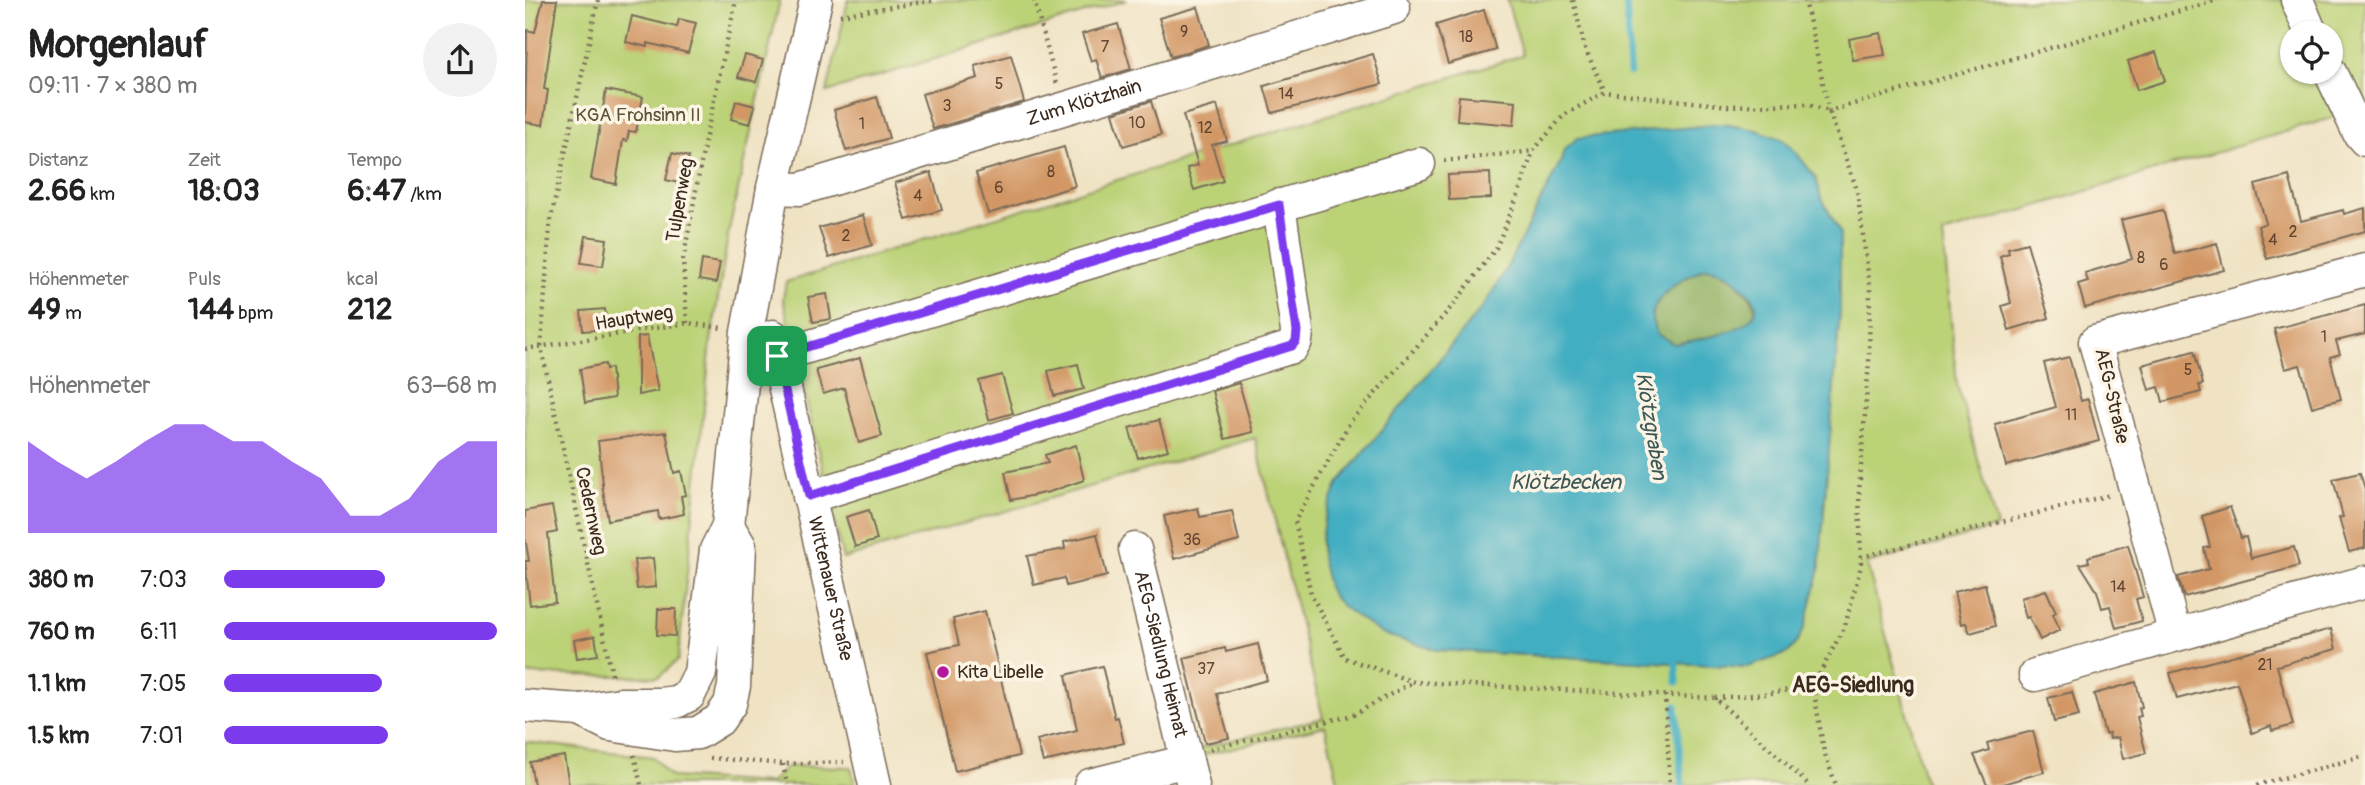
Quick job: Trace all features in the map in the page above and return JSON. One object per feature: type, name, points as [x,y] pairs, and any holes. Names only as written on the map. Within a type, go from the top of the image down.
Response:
[{"type":"street","points":[[2297,0],[2306,21]]},
{"type":"street","points":[[525,706],[580,710],[620,704],[676,702],[689,695],[700,673],[716,550],[728,526],[747,332],[773,188],[828,8]]},
{"type":"street","name":"Zum Klötzhain","points":[[773,188],[800,189],[1394,8]]},
{"type":"street","points":[[2336,84],[2365,140]]},
{"type":"street","points":[[777,356],[1419,164]]},
{"type":"street","points":[[809,496],[1292,346],[1296,341],[1297,331],[1279,205]]},
{"type":"street","name":"AEG-Straße","points":[[2175,635],[2095,342],[2365,270]]},
{"type":"street","name":"Wittenauer Straße","points":[[747,332],[773,336],[872,773]]},
{"type":"street","points":[[580,710],[610,724],[675,735],[698,733],[719,719],[730,704],[734,686],[740,546],[728,526]]},
{"type":"street","name":"AEG-Siedlung Heimat","points":[[1090,785],[1190,773],[1135,548]]},
{"type":"street","points":[[2035,675],[2365,582]]},
{"type":"street","points":[[689,695],[719,719]]},
{"type":"path","name":"Cedernweg","points":[[598,0],[550,223],[541,347],[614,681]]},
{"type":"path","name":"Tulpenweg","points":[[687,323],[683,261],[705,141],[736,0]]},
{"type":"path","points":[[828,8],[936,0]]},
{"type":"path","points":[[1034,0],[1064,108]]},
{"type":"path","points":[[1573,0],[1585,48],[1605,92]]},
{"type":"path","points":[[1805,0],[1829,111],[1857,190],[1870,288],[1869,361],[1859,492],[1861,566],[1845,626],[1813,686],[1824,752],[1836,785]]},
{"type":"path","points":[[1813,686],[1765,694],[1715,698],[1414,682],[1345,658],[1311,594],[1294,521],[1350,422],[1455,303],[1496,248],[1533,151],[1564,115],[1605,92],[1728,106],[1808,104],[1829,111],[2218,0]]},
{"type":"path","points":[[1419,164],[1533,151]]},
{"type":"path","name":"Hauptweg","points":[[525,349],[687,323],[747,332]]},
{"type":"path","points":[[1861,557],[2135,489]]},
{"type":"path","points":[[1190,773],[1193,754],[1353,715],[1414,682]]},
{"type":"path","points":[[1665,695],[1670,785]]},
{"type":"path","points":[[1715,698],[1809,785]]},
{"type":"path","points":[[641,785],[633,752],[645,752]]},
{"type":"path","points":[[2257,785],[2365,756]]},
{"type":"path","points":[[707,758],[872,773]]},
{"type":"path","points":[[783,764],[787,785]]},
{"type":"green space","name":"KGA Frohsinn II","points":[[525,0],[780,0],[729,230],[711,341],[678,660],[659,677],[525,674]]},
{"type":"green space","points":[[848,0],[1127,0],[827,92]]},
{"type":"green space","points":[[1507,0],[2283,0],[2293,21],[2280,21],[2280,84],[2320,84],[2334,114],[2332,118],[1943,234],[1957,384],[1997,527],[1867,564],[1926,785],[1339,785],[1325,726],[1194,757],[1192,750],[1323,718],[1255,438],[843,559],[783,299],[786,282],[1523,55]],"holes":[[[1660,131],[1782,139],[1816,178],[1820,195],[1840,233],[1840,311],[1819,573],[1748,667],[1437,650],[1382,634],[1338,484],[1485,304],[1505,271],[1561,161],[1564,150],[1595,137]]]},
{"type":"green space","points":[[2311,0],[2365,0],[2365,109],[2358,106],[2343,72],[2343,21],[2321,21]]},
{"type":"green space","points":[[1706,268],[1723,273],[1742,287],[1754,305],[1753,315],[1745,324],[1733,330],[1674,344],[1657,334],[1652,320],[1654,309],[1672,287]]},
{"type":"green space","points":[[525,742],[653,757],[671,777],[770,783],[788,766],[851,767],[855,785],[525,785]]},
{"type":"water","name":"Klötzbecken","points":[[1723,124],[1757,130],[1782,139],[1816,178],[1820,195],[1840,233],[1840,311],[1819,573],[1805,627],[1788,653],[1748,667],[1437,650],[1382,634],[1344,608],[1328,587],[1321,558],[1321,540],[1324,520],[1338,484],[1485,304],[1505,271],[1561,161],[1564,150],[1577,138]],"holes":[[[1705,268],[1731,277],[1751,295],[1756,304],[1754,314],[1748,322],[1724,333],[1674,344],[1657,334],[1652,317],[1664,293]]]},
{"type":"building","points":[[543,0],[557,0],[544,89],[548,90],[543,125],[525,122],[527,30],[535,32]]},
{"type":"building","points":[[1198,7],[1209,45],[1171,57],[1159,18]]},
{"type":"building","points":[[1484,10],[1496,50],[1448,64],[1436,25]]},
{"type":"building","points":[[632,16],[677,27],[679,19],[696,23],[688,53],[648,43],[648,47],[626,42]]},
{"type":"building","points":[[1118,24],[1131,69],[1102,78],[1096,59],[1091,61],[1082,34]]},
{"type":"building","points":[[1881,33],[1885,55],[1853,60],[1849,39]]},
{"type":"building","points":[[2156,52],[2165,81],[2137,90],[2128,61]]},
{"type":"building","points":[[1373,54],[1382,84],[1272,113],[1264,86]]},
{"type":"building","points":[[745,55],[763,60],[756,82],[738,77]]},
{"type":"building","points":[[1011,55],[1024,102],[933,129],[922,94],[978,78],[975,66]]},
{"type":"building","points":[[606,90],[643,97],[636,132],[629,131],[627,141],[623,140],[616,184],[591,179]]},
{"type":"building","points":[[1459,96],[1516,101],[1514,125],[1457,120]]},
{"type":"building","points":[[877,97],[889,138],[846,151],[834,110]]},
{"type":"building","points":[[736,101],[755,106],[750,124],[731,119]]},
{"type":"building","points":[[1151,101],[1161,135],[1123,146],[1113,113]]},
{"type":"building","points":[[1217,105],[1227,141],[1212,145],[1223,181],[1194,190],[1187,168],[1198,165],[1183,115]]},
{"type":"building","points":[[1064,147],[1075,186],[988,214],[976,173]]},
{"type":"building","points":[[672,153],[689,157],[683,184],[666,180]]},
{"type":"building","points":[[931,172],[942,210],[906,220],[895,183]]},
{"type":"building","points":[[1490,173],[1491,198],[1449,200],[1448,175]]},
{"type":"building","points":[[2289,176],[2301,221],[2343,210],[2344,214],[2365,208],[2365,231],[2267,259],[2258,226],[2266,223],[2255,185]]},
{"type":"building","points":[[2163,210],[2175,254],[2217,243],[2224,270],[2085,308],[2078,284],[2088,281],[2085,273],[2132,259],[2121,220]]},
{"type":"building","points":[[863,215],[872,245],[829,258],[819,228]]},
{"type":"building","points":[[586,236],[607,239],[603,266],[581,263]]},
{"type":"building","points":[[2027,243],[2049,318],[2009,330],[2002,306],[2011,303],[2000,256],[2009,253],[2008,248]]},
{"type":"building","points":[[702,260],[720,263],[716,283],[699,280]]},
{"type":"building","points":[[827,294],[831,319],[813,322],[808,297]]},
{"type":"building","points":[[2365,305],[2365,334],[2336,341],[2340,354],[2330,357],[2341,399],[2312,407],[2300,365],[2285,369],[2274,329]]},
{"type":"building","points":[[605,309],[607,329],[583,331],[581,311]]},
{"type":"building","points":[[647,336],[658,391],[638,395],[638,337]]},
{"type":"building","points":[[2194,351],[2203,384],[2199,385],[2201,392],[2163,402],[2159,387],[2149,390],[2142,365]]},
{"type":"building","points":[[2069,357],[2081,401],[2088,399],[2099,441],[2006,466],[1995,424],[2056,407],[2044,363]]},
{"type":"building","points":[[860,358],[882,436],[859,443],[844,388],[823,394],[816,370]]},
{"type":"building","points":[[605,364],[606,369],[611,368],[614,398],[585,403],[580,369]]},
{"type":"building","points":[[1078,364],[1084,389],[1054,396],[1048,371]]},
{"type":"building","points":[[1002,375],[1013,413],[989,420],[979,381]]},
{"type":"building","points":[[1239,383],[1253,432],[1225,439],[1212,391]]},
{"type":"building","points":[[1159,420],[1168,450],[1138,458],[1129,428]]},
{"type":"building","points":[[666,432],[674,473],[681,471],[686,495],[681,496],[684,514],[659,519],[658,511],[608,520],[598,441]]},
{"type":"building","points":[[1076,445],[1084,480],[1049,492],[1011,500],[1005,472],[1048,463],[1045,455]]},
{"type":"building","points":[[2360,473],[2365,489],[2365,548],[2349,552],[2339,518],[2343,517],[2333,479]]},
{"type":"building","points":[[552,506],[557,532],[548,534],[555,602],[530,605],[525,561],[529,561],[525,538],[525,511]]},
{"type":"building","points":[[2230,507],[2241,538],[2246,537],[2251,558],[2294,547],[2299,566],[2184,597],[2178,577],[2209,569],[2204,548],[2210,547],[2202,516]]},
{"type":"building","points":[[1198,508],[1200,517],[1232,511],[1239,541],[1174,559],[1164,516]]},
{"type":"building","points":[[869,510],[877,540],[855,547],[846,517]]},
{"type":"building","points":[[1097,534],[1107,576],[1066,586],[1064,578],[1034,585],[1027,556],[1065,549],[1064,542]]},
{"type":"building","points":[[2128,545],[2143,597],[2136,599],[2142,621],[2116,628],[2110,606],[2102,608],[2097,591],[2080,564],[2089,562],[2088,557]]},
{"type":"building","points":[[653,558],[656,587],[637,589],[634,560]]},
{"type":"building","points":[[1985,584],[1995,626],[1970,633],[1966,623],[1961,624],[1954,592]]},
{"type":"building","points":[[2046,590],[2056,612],[2053,614],[2060,630],[2040,640],[2029,617],[2026,618],[2021,598]]},
{"type":"building","points":[[658,609],[676,609],[675,636],[657,635]]},
{"type":"building","points":[[985,611],[1019,756],[955,771],[927,652],[959,645],[953,619]]},
{"type":"building","points":[[2331,629],[2336,649],[2277,666],[2293,725],[2272,731],[2271,726],[2252,733],[2237,683],[2177,699],[2170,673]]},
{"type":"building","points":[[595,636],[598,655],[577,658],[574,640]]},
{"type":"building","points":[[1258,644],[1267,680],[1217,694],[1229,738],[1205,743],[1184,658],[1225,648],[1226,652]]},
{"type":"building","points":[[1102,666],[1124,743],[1043,762],[1037,740],[1077,730],[1066,675]]},
{"type":"building","points":[[2136,682],[2142,707],[2139,708],[2141,716],[2137,717],[2146,753],[2123,759],[2118,737],[2110,739],[2109,733],[2105,734],[2094,694]]},
{"type":"building","points":[[2072,692],[2079,716],[2054,722],[2048,698]]},
{"type":"building","points":[[2033,731],[2044,772],[1999,785],[1987,785],[1974,755],[1989,750],[1987,743]]},
{"type":"building","points":[[564,756],[569,785],[534,785],[530,762]]},
{"type":"waterway","name":"Klötzgraben","points":[[1626,0],[1630,73]]},
{"type":"waterway","name":"Klötzgraben","points":[[1675,654],[1677,682]]},
{"type":"waterway","name":"Klötzgraben","points":[[1676,706],[1682,785]]},
{"type":"place","name":"Kita Libelle","points":[[943,672]]},
{"type":"district","name":"AEG-Siedlung","points":[[1853,685]]},
{"type":"route","points":[[1279,205],[1297,331],[1296,341],[1292,346],[809,496],[777,356],[978,296],[1279,205]]}]
